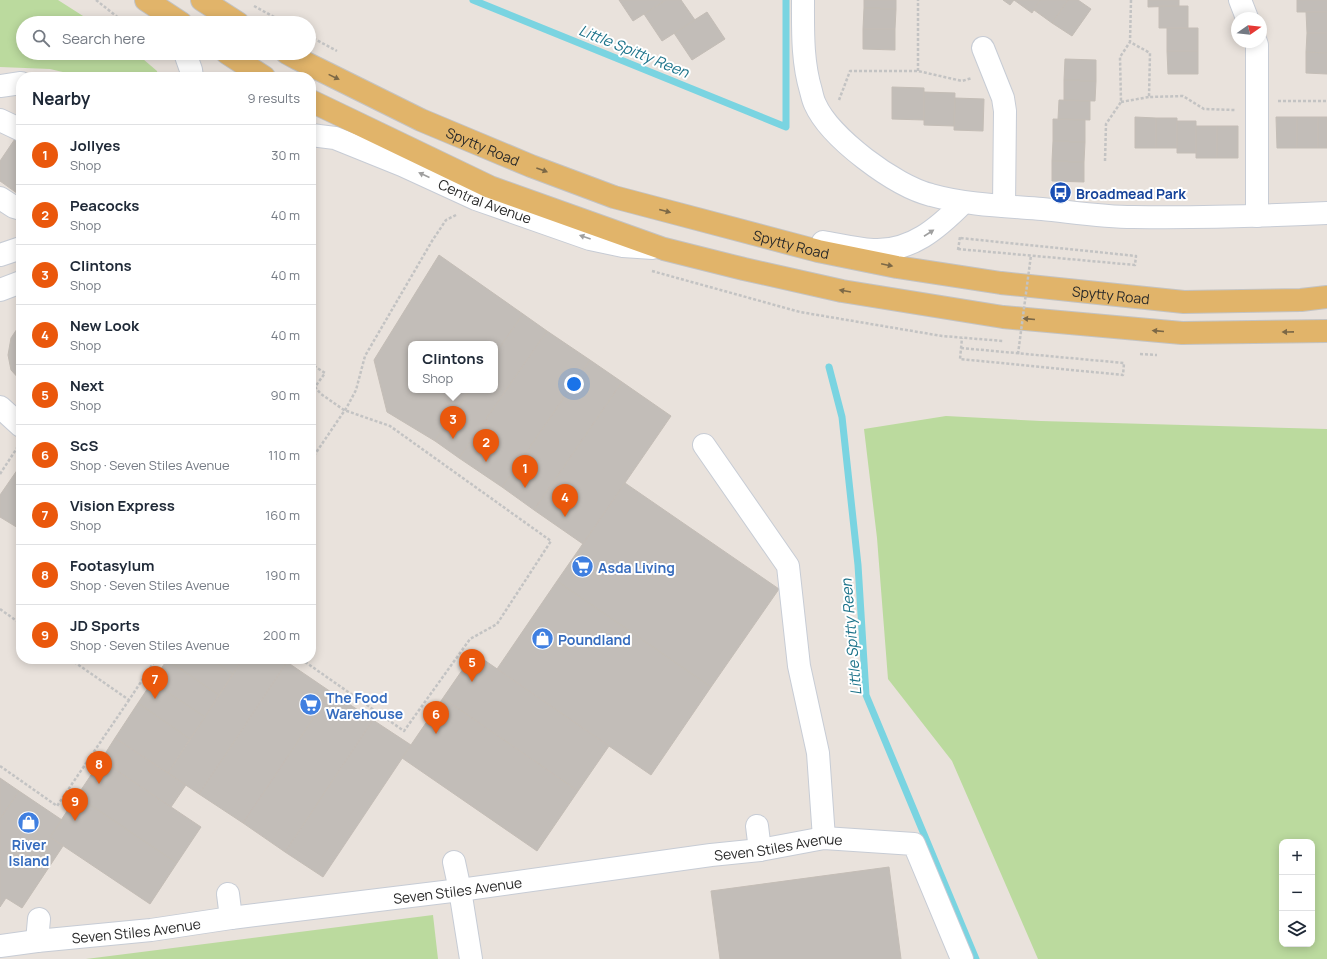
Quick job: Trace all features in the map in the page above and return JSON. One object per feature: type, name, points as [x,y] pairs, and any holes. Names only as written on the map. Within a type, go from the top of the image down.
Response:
[{"type":"main road","points":[[146,0],[170,16]]},
{"type":"main road","points":[[202,0],[227,16]]},
{"type":"main road","points":[[238,60],[256,72]]},
{"type":"main road","name":"Spytty Road","points":[[300,60],[421,120],[531,166],[614,197],[818,251],[897,267],[1001,283],[1184,302],[1302,300],[1327,298]]},
{"type":"main road","points":[[316,103],[490,187],[664,249],[842,291],[1003,317],[1182,333],[1327,331]]},
{"type":"street","points":[[142,0],[159,16]]},
{"type":"street","points":[[803,0],[803,42],[806,73],[815,104],[830,127],[877,168],[899,182],[929,195],[963,203],[1132,217],[1257,216],[1327,213]]},
{"type":"street","points":[[1240,0],[1245,12]]},
{"type":"street","points":[[983,48],[1003,98],[1005,111],[1004,206]]},
{"type":"street","points":[[1257,48],[1257,216]]},
{"type":"street","points":[[188,60],[191,72]]},
{"type":"street","points":[[0,86],[16,83]]},
{"type":"street","points":[[0,120],[16,127]]},
{"type":"street","name":"Central Avenue","points":[[316,134],[335,138],[402,165],[476,199],[590,239],[624,246],[664,249]]},
{"type":"street","points":[[0,198],[16,208]]},
{"type":"street","points":[[727,228],[873,250],[890,249],[918,240],[934,231],[963,203]]},
{"type":"street","points":[[0,255],[16,250]]},
{"type":"street","points":[[0,290],[16,284]]},
{"type":"street","points":[[0,407],[16,430]]},
{"type":"street","points":[[704,445],[788,566],[799,666],[818,753],[824,838]]},
{"type":"street","points":[[756,826],[760,850]]},
{"type":"street","name":"Seven Stiles Avenue","points":[[0,946],[151,930],[231,918],[460,890],[711,855],[760,850],[824,838],[914,844],[962,959]]},
{"type":"street","points":[[454,862],[471,959]]},
{"type":"street","points":[[228,894],[231,918]]},
{"type":"street","points":[[37,941],[39,919]]},
{"type":"path","points":[[96,0],[116,16]]},
{"type":"path","points":[[918,0],[918,71]]},
{"type":"path","points":[[1105,160],[1106,124],[1121,102],[1120,57],[1130,42],[1131,0]]},
{"type":"path","points":[[250,4],[272,16]]},
{"type":"path","points":[[316,40],[342,54]]},
{"type":"path","points":[[1130,42],[1150,53],[1149,96]]},
{"type":"path","points":[[830,127],[850,71],[918,71],[962,81],[992,71]]},
{"type":"path","points":[[1121,102],[1149,96],[1183,96],[1204,109],[1327,102]]},
{"type":"path","points":[[316,452],[356,390],[365,356],[432,241],[446,220],[457,214]]},
{"type":"path","points":[[958,249],[1135,265],[1136,256],[960,238],[958,249],[958,255]]},
{"type":"path","points":[[1018,354],[1031,255]]},
{"type":"path","points":[[1027,269],[1035,269]]},
{"type":"path","points":[[961,348],[1124,363],[1123,374],[960,358],[961,348],[962,338]]},
{"type":"path","points":[[308,664],[404,730],[470,639],[497,624],[551,541],[390,426],[344,410],[321,394],[316,386],[325,372],[316,367]]},
{"type":"path","points":[[0,474],[16,444]]},
{"type":"path","points":[[0,610],[16,621]]},
{"type":"path","points":[[77,664],[129,700]]},
{"type":"path","points":[[0,766],[58,806],[153,664]]},
{"type":"green space","points":[[0,0],[58,0],[83,16],[16,16],[16,60],[144,60],[157,72],[63,72],[50,69],[0,67]]},
{"type":"green space","points":[[946,416],[1041,421],[1327,429],[1327,959],[1038,959],[952,761],[888,679],[877,538],[864,429]]},
{"type":"green space","points":[[433,915],[438,959],[86,959]]},
{"type":"building","points":[[619,0],[666,0],[633,21]]},
{"type":"building","points":[[666,0],[681,0],[695,20],[662,41],[644,14]]},
{"type":"building","points":[[864,0],[896,0],[896,9],[864,8]]},
{"type":"building","points":[[1003,0],[1014,0],[1010,5]]},
{"type":"building","points":[[1014,0],[1040,0],[1032,13]]},
{"type":"building","points":[[1040,0],[1068,0],[1052,23],[1034,10]]},
{"type":"building","points":[[1068,0],[1078,0],[1091,9],[1072,36],[1052,23]]},
{"type":"building","points":[[1148,0],[1179,0],[1179,6],[1148,7]]},
{"type":"building","points":[[1297,0],[1327,0],[1327,12],[1297,12]]},
{"type":"building","points":[[1159,6],[1188,6],[1188,28],[1159,28]]},
{"type":"building","points":[[864,8],[896,9],[895,29],[863,29]]},
{"type":"building","points":[[707,12],[725,39],[692,60],[674,33]]},
{"type":"building","points":[[1306,12],[1327,12],[1327,33],[1307,33]]},
{"type":"building","points":[[1167,28],[1198,28],[1198,51],[1167,51]]},
{"type":"building","points":[[863,29],[895,29],[895,50],[863,49]]},
{"type":"building","points":[[1307,33],[1327,33],[1327,53],[1306,52]]},
{"type":"building","points":[[1167,51],[1198,51],[1198,74],[1168,74]]},
{"type":"building","points":[[1306,52],[1327,53],[1327,74],[1306,73]]},
{"type":"building","points":[[1065,59],[1096,60],[1096,81],[1064,80]]},
{"type":"building","points":[[1064,80],[1096,81],[1095,101],[1064,100]]},
{"type":"building","points":[[892,87],[924,88],[924,120],[892,119]]},
{"type":"building","points":[[924,92],[955,93],[954,126],[924,125]]},
{"type":"building","points":[[955,98],[984,99],[983,131],[954,130]]},
{"type":"building","points":[[1059,100],[1090,101],[1090,120],[1058,119]]},
{"type":"building","points":[[1135,117],[1156,118],[1156,148],[1135,148]]},
{"type":"building","points":[[1276,117],[1297,117],[1297,148],[1277,148]]},
{"type":"building","points":[[1297,117],[1318,117],[1318,148],[1297,148]]},
{"type":"building","points":[[1318,117],[1327,117],[1327,148],[1318,148]]},
{"type":"building","points":[[1156,118],[1177,118],[1177,148],[1156,148]]},
{"type":"building","points":[[1053,119],[1085,120],[1085,142],[1053,141]]},
{"type":"building","points":[[1177,121],[1196,121],[1196,153],[1177,153]]},
{"type":"building","points":[[1196,126],[1217,126],[1217,158],[1196,158]]},
{"type":"building","points":[[1217,126],[1238,126],[1238,158],[1217,158]]},
{"type":"building","points":[[16,137],[16,192],[0,181],[0,161]]},
{"type":"building","points":[[1053,141],[1085,142],[1084,162],[1052,161]]},
{"type":"building","points":[[1052,161],[1084,162],[1084,182],[1052,181]]},
{"type":"building","points":[[439,255],[523,314],[498,350],[498,341],[408,341],[408,393],[468,393],[435,441],[387,412],[374,360]]},
{"type":"building","points":[[523,314],[547,331],[459,458],[435,441],[468,393],[498,393],[498,350]]},
{"type":"building","points":[[16,330],[16,376],[11,370],[8,355],[11,338]]},
{"type":"building","points":[[547,331],[590,360],[502,487],[459,458]]},
{"type":"building","points":[[590,360],[622,382],[534,510],[502,487]]},
{"type":"building","points":[[622,382],[671,416],[583,544],[534,510]]},
{"type":"building","points":[[16,472],[16,527],[0,517],[0,495]]},
{"type":"building","points":[[625,483],[779,589],[711,687],[557,581]]},
{"type":"building","points":[[557,581],[711,687],[651,775],[497,669]]},
{"type":"building","points":[[474,653],[609,746],[578,791],[443,698]]},
{"type":"building","points":[[164,664],[173,664],[219,695],[205,717],[152,682]]},
{"type":"building","points":[[173,664],[218,664],[233,674],[219,695]]},
{"type":"building","points":[[218,664],[240,664],[233,674]]},
{"type":"building","points":[[240,664],[286,664],[199,794],[168,773]]},
{"type":"building","points":[[286,664],[290,664],[331,692],[243,823],[199,794]]},
{"type":"building","points":[[152,682],[205,717],[190,739],[138,703]]},
{"type":"building","points":[[331,692],[373,720],[285,852],[243,823]]},
{"type":"building","points":[[443,698],[578,791],[537,851],[402,758]]},
{"type":"building","points":[[138,703],[190,739],[168,773],[115,738]]},
{"type":"building","points":[[373,720],[411,745],[323,877],[285,852]]},
{"type":"building","points":[[115,738],[186,785],[171,807],[101,760]]},
{"type":"building","points":[[101,760],[201,827],[177,863],[77,796]]},
{"type":"building","points":[[0,778],[19,791],[0,819]]},
{"type":"building","points":[[19,791],[62,820],[50,837],[63,846],[22,908],[6,898],[0,907],[0,819]]},
{"type":"building","points":[[77,796],[177,863],[150,904],[50,837]]},
{"type":"building","points":[[889,867],[901,959],[720,959],[711,891]]},
{"type":"waterway","name":"Little Spitty Reen","points":[[473,0],[786,127],[786,0]]},
{"type":"waterway","name":"Little Spitty Reen","points":[[829,367],[842,417],[858,565],[866,695],[976,959]]},
{"type":"place","name":"Broadmead Park","points":[[1060,193]]},
{"type":"place","name":"Clintons","points":[[453,439]]},
{"type":"place","name":"Peacocks","points":[[486,462]]},
{"type":"place","name":"Jollyes","points":[[525,488]]},
{"type":"place","name":"New Look","points":[[565,517]]},
{"type":"place","name":"Asda Living","points":[[583,567]]},
{"type":"place","name":"Poundland","points":[[542,639]]},
{"type":"place","name":"Next","points":[[472,682]]},
{"type":"place","name":"Vision Express","points":[[155,699]]},
{"type":"place","name":"The Food Warehouse","points":[[311,705]]},
{"type":"place","name":"ScS","points":[[436,734]]},
{"type":"place","name":"Footasylum","points":[[99,784]]},
{"type":"place","name":"JD Sports","points":[[75,821]]},
{"type":"place","name":"River Island","points":[[29,822]]}]
